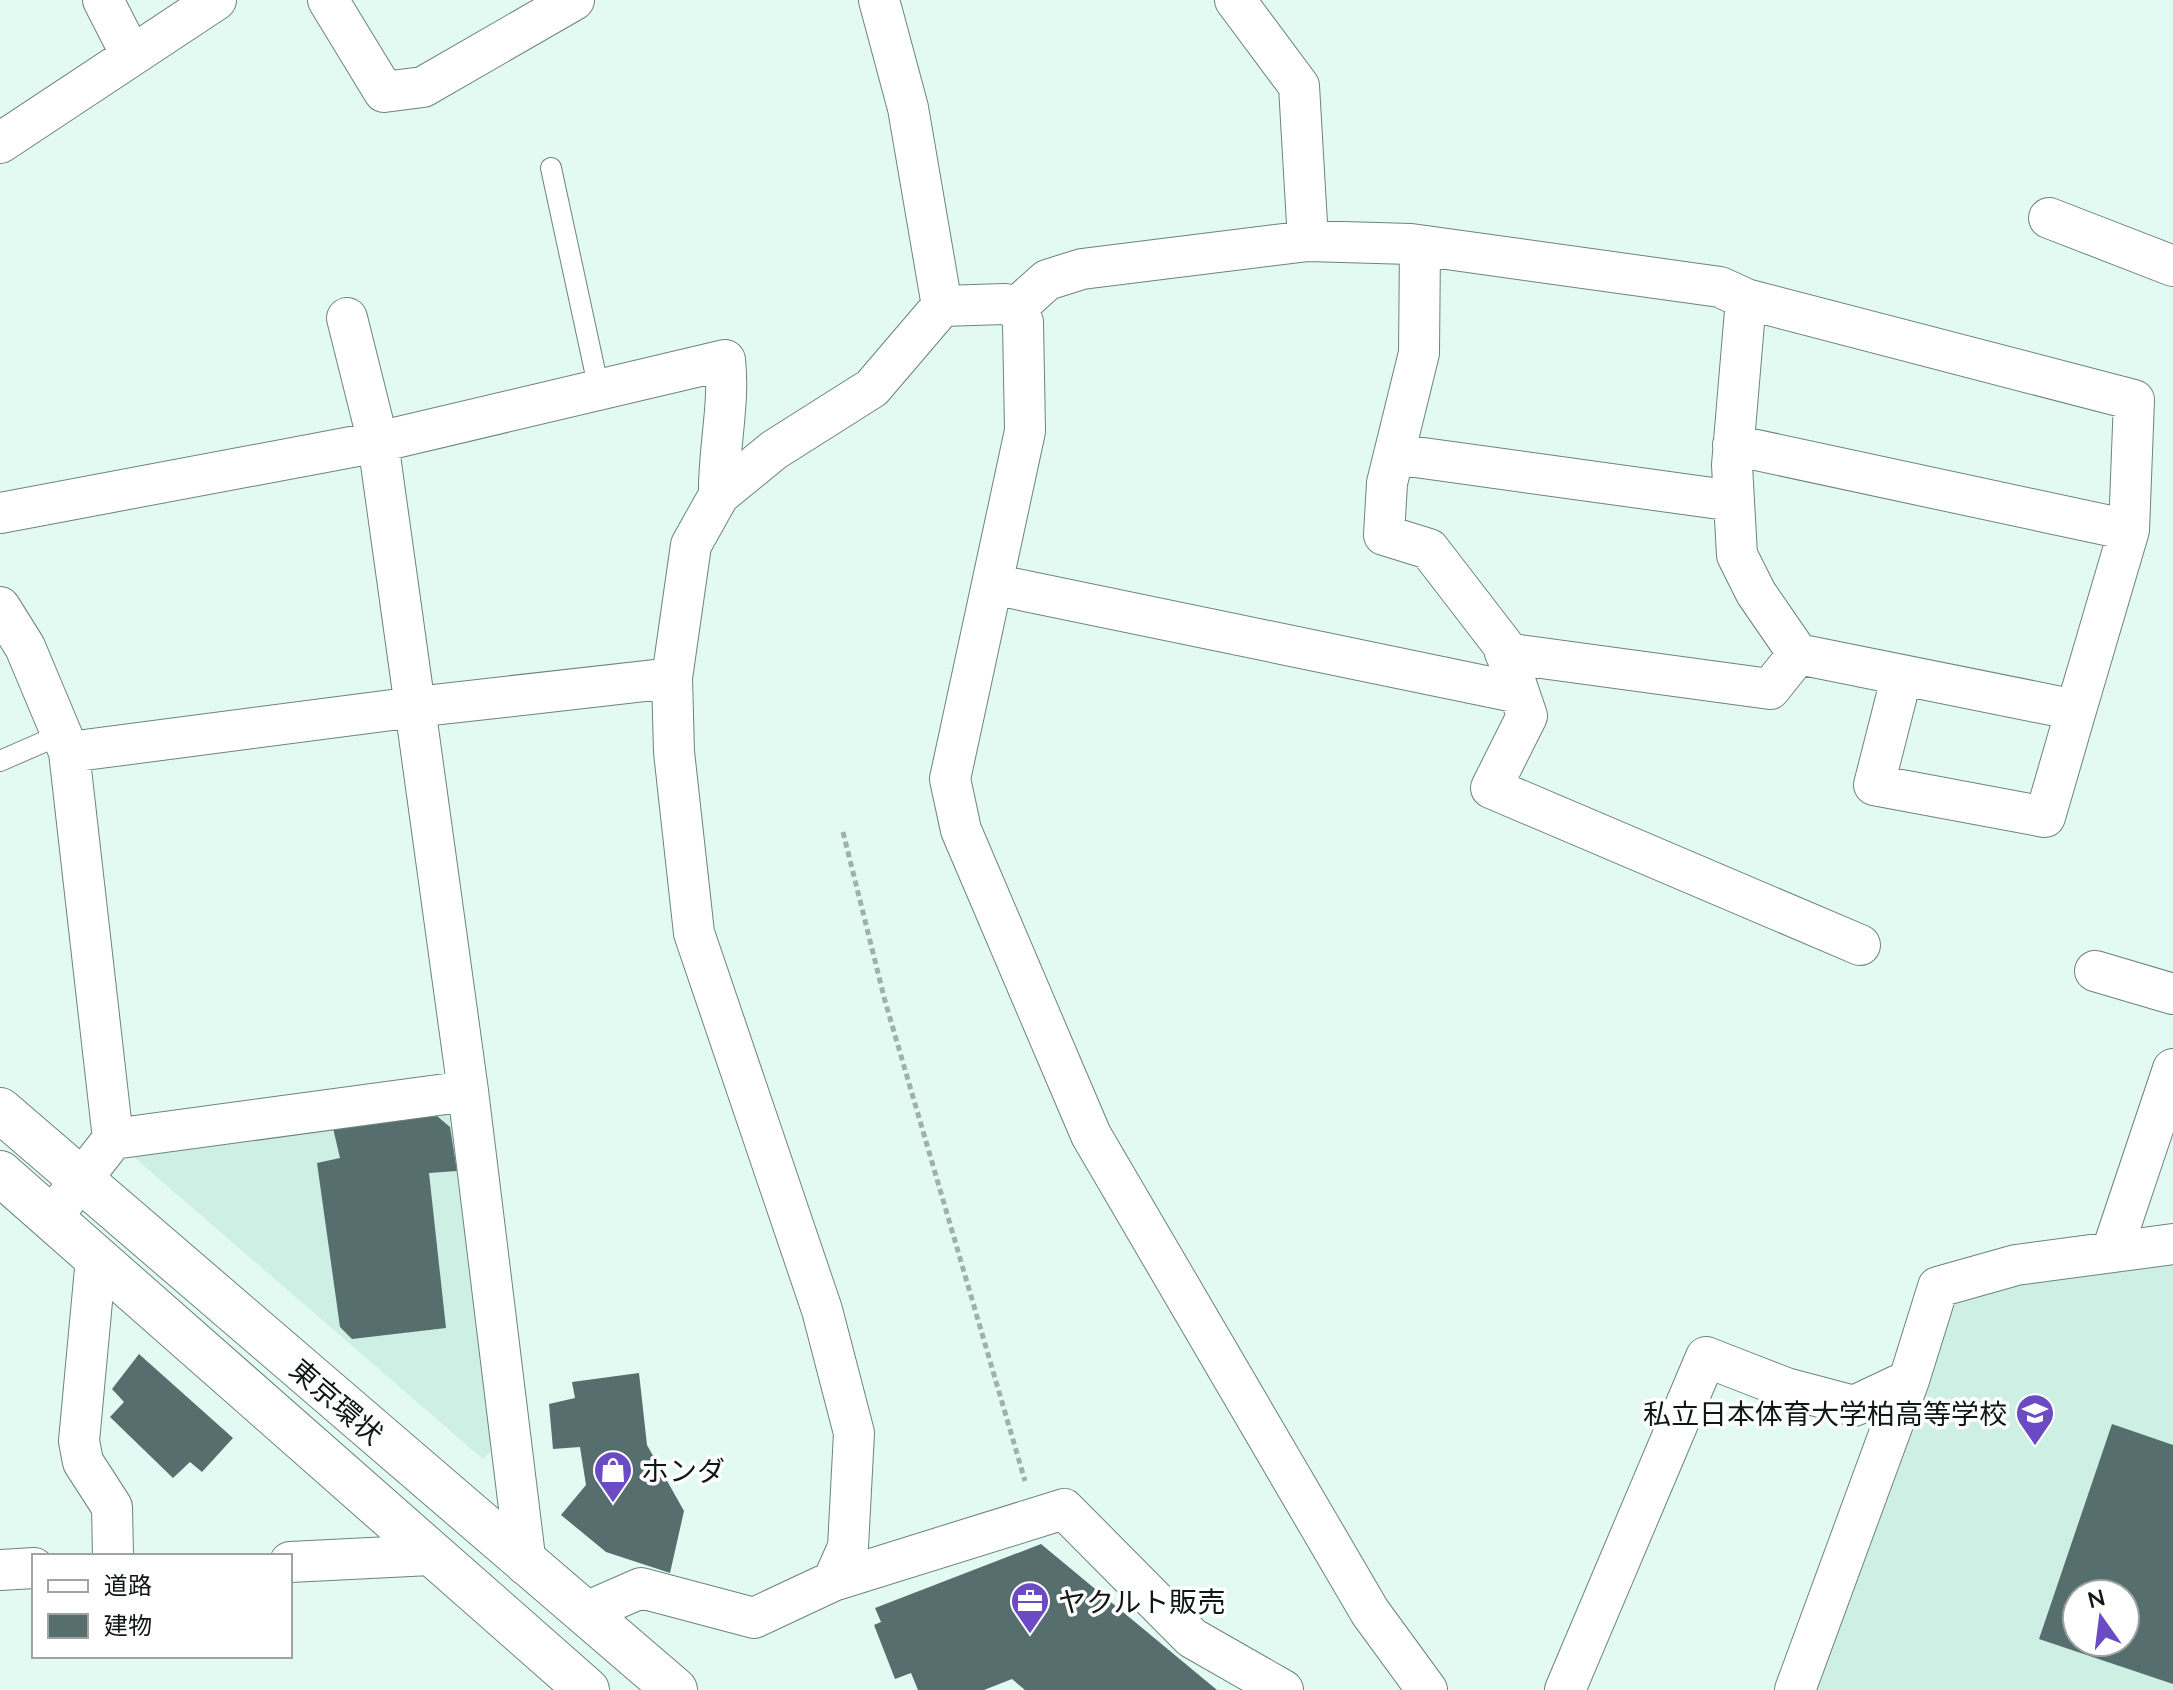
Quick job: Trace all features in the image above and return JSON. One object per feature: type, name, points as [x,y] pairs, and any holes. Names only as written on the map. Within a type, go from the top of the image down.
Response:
[{"type":"highway","name":"東京環状","points":[[0,1110],[675,1690]]},
{"type":"highway","name":"東京環状","points":[[0,1173],[430,1555],[587,1690]]},
{"type":"street","points":[[103,0],[131,55]]},
{"type":"street","points":[[0,143],[216,0]]},
{"type":"street","points":[[328,0],[384,92],[423,87],[574,0]]},
{"type":"street","points":[[879,0],[908,108],[942,306]]},
{"type":"street","points":[[1235,0],[1299,86],[1308,241]]},
{"type":"street","points":[[2049,218],[2173,266]]},
{"type":"street","points":[[1017,307],[1047,280],[1082,269],[1308,241],[1420,246],[1720,287],[1746,299],[2134,400],[2129,530],[2045,817],[1874,785],[1902,675]]},
{"type":"street","points":[[1420,246],[1419,353],[1387,483],[1384,535],[1429,549],[1505,653],[1527,716],[1491,788],[1860,945]]},
{"type":"street","points":[[1746,299],[1733,445],[1737,555],[1756,593],[1798,654],[2076,710]]},
{"type":"street","points":[[833,1581],[848,1547],[854,1433],[822,1310],[694,933],[674,752],[672,678],[691,545],[719,495],[774,450],[872,388],[942,306],[1005,304],[1017,307]]},
{"type":"street","points":[[1017,307],[1023,322],[1027,376],[1025,431],[950,779],[961,830],[1091,1135],[1370,1612],[1427,1690]]},
{"type":"street","points":[[347,318],[378,442],[468,1091],[526,1565]]},
{"type":"street","points":[[0,513],[378,442],[725,360],[728,388],[718,454],[719,495]]},
{"type":"street","points":[[1733,445],[2129,530]]},
{"type":"street","points":[[1394,454],[1734,501]]},
{"type":"street","points":[[992,584],[1519,693]]},
{"type":"street","points":[[0,607],[25,647],[65,743],[113,1139]]},
{"type":"street","points":[[1505,653],[1770,689],[1798,654]]},
{"type":"street","points":[[65,743],[672,678]]},
{"type":"street","points":[[2095,971],[2173,994]]},
{"type":"street","points":[[2112,1251],[2173,1069]]},
{"type":"street","points":[[51,1218],[113,1139],[468,1091]]},
{"type":"street","points":[[1795,1690],[1909,1380],[1938,1287],[2016,1265],[2173,1244]]},
{"type":"street","points":[[96,1258],[79,1441],[83,1462],[112,1507],[113,1554]]},
{"type":"street","points":[[1565,1690],[1706,1357],[1786,1388],[1854,1406],[1909,1380]]},
{"type":"street","points":[[586,1612],[641,1588],[754,1618],[833,1581],[1064,1509],[1192,1638],[1283,1690]]},
{"type":"street","points":[[292,1562],[430,1555]]},
{"type":"street","points":[[0,1570],[32,1568]]},
{"type":"lane","points":[[551,168],[599,390]]},
{"type":"lane","points":[[0,761],[65,743]]},
{"type":"path","points":[[843,832],[885,1001],[1036,1519]]},
{"type":"shaded area","points":[[438,1108],[457,1121],[497,1444],[483,1459],[135,1158],[144,1149]]},
{"type":"shaded area","name":"私立日本体育大学柏高等学校","points":[[2173,1260],[2173,1690],[1808,1690],[1950,1300],[2029,1274]]},
{"type":"building","points":[[437,1116],[450,1127],[457,1171],[429,1173],[446,1328],[352,1339],[340,1327],[317,1163],[340,1158],[333,1128]]},
{"type":"building","points":[[139,1354],[233,1438],[202,1472],[190,1462],[173,1478],[110,1417],[124,1402],[112,1389]]},
{"type":"building","points":[[639,1373],[647,1445],[684,1511],[670,1573],[606,1552],[561,1515],[586,1485],[580,1447],[553,1449],[549,1404],[575,1398],[572,1382]]},
{"type":"building","points":[[2112,1424],[2173,1445],[2173,1684],[2096,1658],[2141,1658],[2141,1578],[2061,1578],[2061,1646],[2039,1639]]},
{"type":"building","points":[[1041,1544],[1217,1690],[1025,1690],[1012,1679],[984,1690],[918,1690],[911,1673],[895,1679],[874,1625],[881,1622],[875,1608]]},
{"type":"place","name":"私立日本体育大学柏高等学校","points":[[2035,1447]]},
{"type":"place","name":"ホンダ","points":[[613,1504]]},
{"type":"place","name":"ヤクルト販売","points":[[1030,1635]]}]
